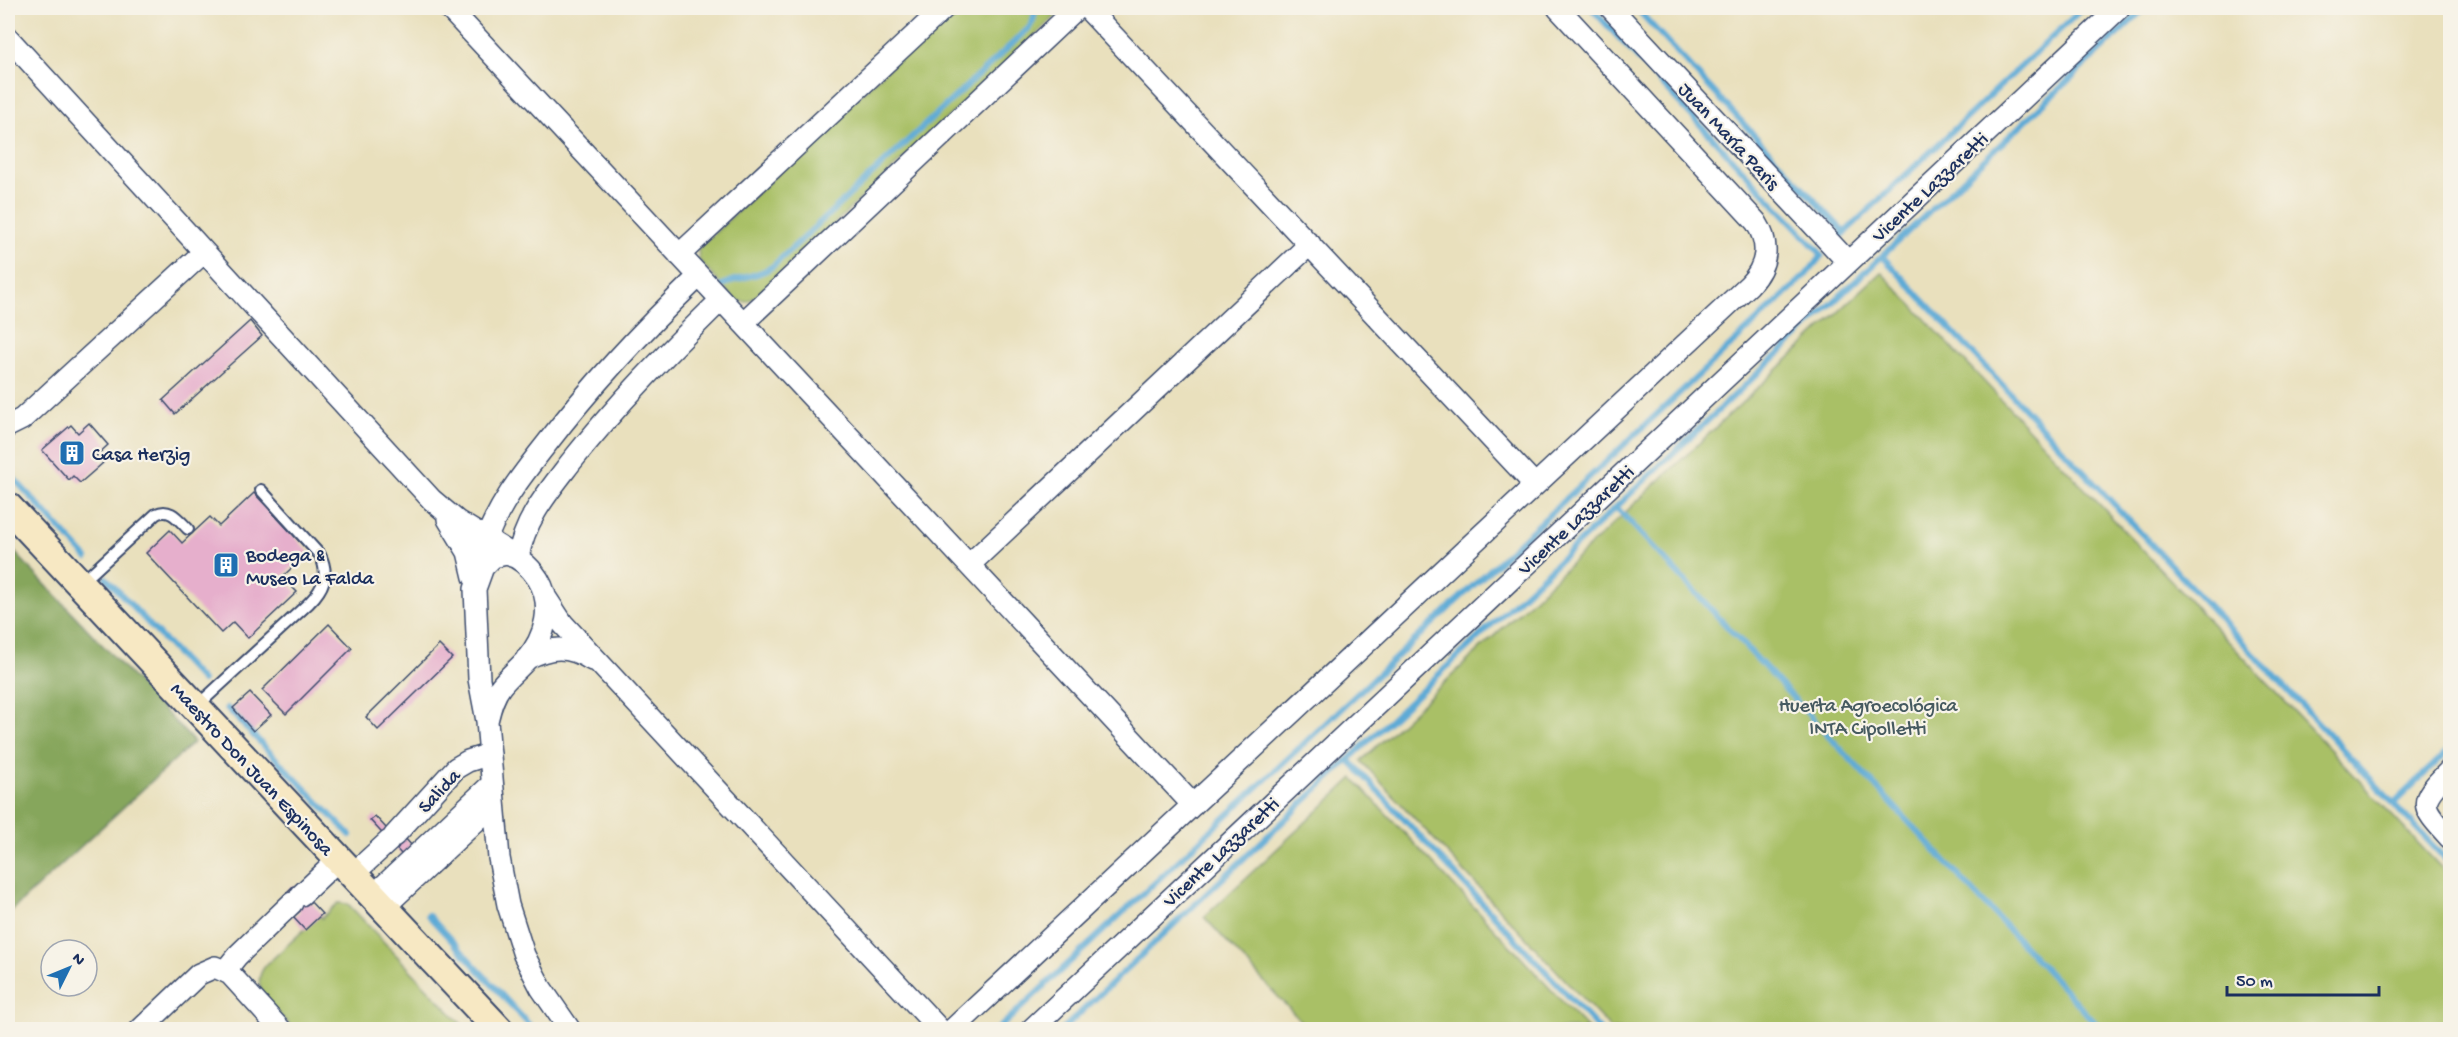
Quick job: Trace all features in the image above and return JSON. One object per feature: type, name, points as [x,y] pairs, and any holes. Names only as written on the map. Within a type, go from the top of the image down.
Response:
[{"type":"main road","name":"Maestro Don Juan Espinosa","points":[[8,507],[499,1029]]},
{"type":"street","points":[[680,255],[944,8]]},
{"type":"street","points":[[743,323],[1077,8]]},
{"type":"street","points":[[1087,8],[1535,485]]},
{"type":"street","points":[[952,1029],[1749,285],[1761,270],[1766,251],[1761,231],[1749,213],[1558,8]]},
{"type":"street","name":"Juan María Paris","points":[[1611,8],[1848,262]]},
{"type":"street","name":"Vicente Lazzaretti","points":[[1031,1029],[2119,8]]},
{"type":"street","points":[[456,10],[699,276],[1193,805]]},
{"type":"street","points":[[8,38],[432,500],[458,533],[468,552],[477,581]]},
{"type":"street","points":[[969,565],[1310,244]]},
{"type":"street","points":[[8,426],[21,419],[204,252]]},
{"type":"street","points":[[570,1029],[541,988],[518,938],[500,865],[487,721],[479,679],[477,581],[482,551],[514,486],[563,422],[632,342],[699,276]]},
{"type":"street","points":[[518,558],[522,539],[535,511],[586,444],[649,372],[722,300]]},
{"type":"street","points":[[432,500],[457,521],[518,558],[534,573],[558,618],[940,1029]]},
{"type":"street","points":[[477,581],[488,561],[499,555],[512,555],[518,558]]},
{"type":"street","points":[[487,721],[494,698],[501,686],[537,646],[546,616],[544,593]]},
{"type":"street","points":[[526,659],[558,648],[581,653],[603,667]]},
{"type":"street","name":"Salida","points":[[225,971],[237,956],[296,899],[391,838],[456,768],[468,760],[490,754]]},
{"type":"street","points":[[2451,770],[2431,790],[2426,801],[2428,813],[2451,838]]},
{"type":"street","points":[[379,902],[493,794]]},
{"type":"street","points":[[140,1029],[204,970],[215,967],[225,971],[281,1029]]},
{"type":"lane","points":[[196,708],[309,603],[319,592],[325,579],[324,563],[320,555],[261,490]]},
{"type":"lane","points":[[80,584],[156,514],[171,513],[188,529]]},
{"type":"green space","points":[[952,8],[1061,8],[1059,13],[757,296],[747,302],[735,300],[699,260],[698,249]]},
{"type":"green space","name":"Huerta Agroecológica INTA Cipolletti","points":[[1881,272],[2450,877],[2450,1029],[1611,1029],[1361,761]]},
{"type":"green space","points":[[8,545],[194,742],[8,914]]},
{"type":"green space","points":[[1353,778],[1588,1029],[1308,1029],[1204,917]]},
{"type":"green space","points":[[338,903],[348,904],[466,1029],[294,1029],[280,1016],[262,992],[259,983],[261,974],[266,965],[320,915],[322,918]]},
{"type":"building","points":[[250,321],[262,336],[175,414],[163,400]]},
{"type":"building","name":"Casa Herzig","points":[[89,423],[108,445],[96,456],[103,463],[80,483],[73,476],[69,480],[42,450],[71,425],[78,433]]},
{"type":"building","name":"Bodega & Museo La Falda","points":[[254,493],[309,552],[282,577],[297,592],[248,638],[233,622],[221,633],[146,553],[170,530],[182,543],[210,517],[219,526]]},
{"type":"building","points":[[329,624],[352,648],[286,714],[262,690]]},
{"type":"building","points":[[439,645],[452,658],[378,730],[366,717]]},
{"type":"building","points":[[250,693],[271,715],[253,731],[233,708]]},
{"type":"building","points":[[375,816],[398,841],[404,837],[412,846],[402,855],[370,820]]},
{"type":"building","points":[[293,886],[308,903],[310,901],[322,914],[305,930],[293,917],[300,911],[284,895]]},
{"type":"waterway","points":[[721,286],[760,273],[773,266],[1029,28],[1036,8]]},
{"type":"waterway","points":[[997,1030],[1806,275],[1822,255],[1591,8]]},
{"type":"waterway","points":[[1636,8],[1845,233]]},
{"type":"waterway","points":[[1841,236],[2083,8]]},
{"type":"waterway","points":[[1062,1030],[2145,8]]},
{"type":"waterway","points":[[1882,256],[2450,864]]},
{"type":"waterway","points":[[8,472],[87,558]]},
{"type":"waterway","points":[[1616,507],[2102,1030]]},
{"type":"waterway","points":[[106,578],[202,681]]},
{"type":"waterway","points":[[227,708],[350,835]]},
{"type":"waterway","points":[[2394,803],[2450,749]]},
{"type":"waterway","points":[[1349,760],[1600,1030]]},
{"type":"waterway","points":[[428,915],[534,1030]]},
{"type":"place","name":"Casa Herzig","points":[[72,453]]},
{"type":"place","name":"Bodega & Museo La Falda","points":[[226,565]]}]
